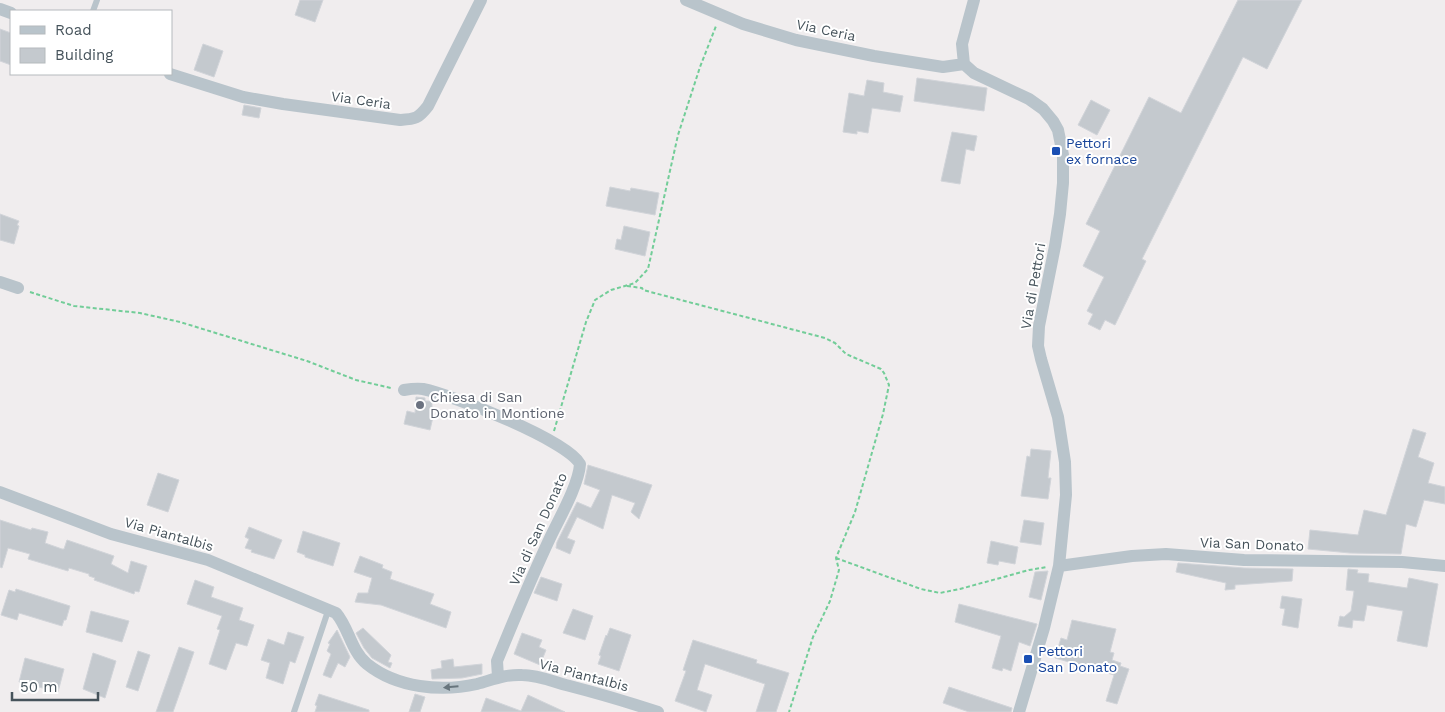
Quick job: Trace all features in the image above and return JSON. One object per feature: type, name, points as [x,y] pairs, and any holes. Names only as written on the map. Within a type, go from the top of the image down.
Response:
[{"type":"street","name":"Via Ceria","points":[[172,75],[232,94],[283,104],[400,120],[413,119],[420,117],[428,106],[480,0]]},
{"type":"street","name":"Via Ceria","points":[[686,0],[743,24],[796,40],[874,56],[943,67],[964,64]]},
{"type":"street","points":[[964,64],[962,44],[974,0]]},
{"type":"street","name":"Via di Pettori","points":[[964,64],[974,73],[1036,104],[1053,121],[1058,130],[1061,144],[1063,183],[1060,214],[1039,326],[1038,341],[1040,360],[1058,417],[1065,462],[1066,495],[1059,566],[1044,628],[1019,712]]},
{"type":"street","points":[[0,282],[18,288]]},
{"type":"street","name":"Via di San Donato","points":[[404,390],[420,388],[433,391],[499,416],[552,440],[578,459],[580,464],[580,470],[497,661],[498,677]]},
{"type":"street","name":"Via Piantalbis","points":[[0,492],[110,534],[208,560],[336,613],[360,658],[384,675],[414,685],[437,688],[475,684],[498,677],[523,675],[536,677],[658,712]]},
{"type":"street","name":"Via San Donato","points":[[1059,566],[1132,556],[1166,554],[1244,560],[1402,562],[1445,566]]},
{"type":"lane","points":[[294,712],[328,611]]},
{"type":"path","points":[[552,440],[593,305],[602,295],[635,282],[648,269],[678,135],[700,67],[720,15]]},
{"type":"path","points":[[627,286],[642,288],[825,338],[835,343],[846,354],[881,369],[889,385],[883,414],[854,512],[836,558],[839,570],[830,601],[813,637],[789,712]]},
{"type":"path","points":[[18,288],[74,306],[140,313],[180,322],[307,361],[356,380],[382,387],[404,390]]},
{"type":"path","points":[[836,558],[921,589],[940,593],[1029,570],[1059,566]]},
{"type":"building","points":[[300,0],[323,0],[315,22],[295,15]]},
{"type":"building","points":[[1238,0],[1302,0],[1267,69],[1243,57],[1142,259],[1146,261],[1115,325],[1105,320],[1100,330],[1088,324],[1093,314],[1087,311],[1104,277],[1083,266],[1100,231],[1086,224],[1149,97],[1181,113]]},
{"type":"building","points":[[0,29],[10,33],[10,65],[0,61]]},
{"type":"building","points":[[203,44],[223,51],[214,77],[194,70]]},
{"type":"building","points":[[917,78],[987,88],[984,111],[914,101]]},
{"type":"building","points":[[867,80],[884,83],[883,92],[903,96],[900,112],[872,108],[868,133],[857,131],[857,134],[843,132],[849,93],[864,96]]},
{"type":"building","points":[[1091,100],[1110,110],[1097,135],[1078,125]]},
{"type":"building","points":[[244,105],[261,108],[259,118],[242,115]]},
{"type":"building","points":[[952,132],[977,136],[974,151],[966,149],[960,184],[941,181]]},
{"type":"building","points":[[610,187],[630,191],[631,188],[659,193],[655,215],[606,206]]},
{"type":"building","points":[[0,214],[19,221],[14,244],[0,240]]},
{"type":"building","points":[[624,226],[650,232],[645,256],[615,249],[617,239],[621,240]]},
{"type":"building","points":[[416,397],[425,398],[425,401],[432,401],[433,417],[430,430],[404,424],[407,411],[415,413]]},
{"type":"building","points":[[1413,429],[1426,433],[1418,457],[1434,463],[1428,483],[1445,487],[1445,504],[1424,500],[1416,527],[1406,524],[1401,554],[1350,553],[1308,549],[1310,530],[1358,535],[1364,510],[1386,515]]},
{"type":"building","points":[[1031,449],[1051,451],[1048,478],[1051,478],[1048,499],[1021,496],[1027,456],[1030,457]]},
{"type":"building","points":[[588,465],[652,485],[639,519],[631,512],[635,503],[612,495],[603,529],[577,517],[567,538],[575,541],[570,554],[556,548],[557,542],[577,502],[591,508],[600,490],[584,484]]},
{"type":"building","points":[[158,473],[179,480],[168,512],[147,505]]},
{"type":"building","points":[[0,520],[31,530],[32,528],[48,532],[45,543],[62,549],[64,549],[67,540],[114,556],[111,564],[128,573],[131,561],[147,566],[139,592],[135,591],[134,594],[94,580],[95,578],[89,576],[89,574],[69,568],[68,571],[28,559],[30,554],[8,548],[2,568],[0,567]]},
{"type":"building","points":[[1024,520],[1044,523],[1041,545],[1020,542]]},
{"type":"building","points":[[249,527],[282,540],[274,559],[251,552],[252,550],[245,548],[249,539],[245,537]]},
{"type":"building","points":[[303,531],[340,543],[333,566],[305,557],[305,555],[297,552]]},
{"type":"building","points":[[991,541],[1018,547],[1015,564],[999,561],[998,565],[987,563]]},
{"type":"building","points":[[360,556],[383,565],[382,568],[392,572],[390,579],[434,594],[430,604],[451,612],[446,628],[381,605],[355,602],[358,593],[368,593],[372,578],[354,572]]},
{"type":"building","points":[[1178,563],[1244,568],[1293,569],[1292,581],[1235,585],[1235,589],[1225,590],[1226,583],[1176,572]]},
{"type":"building","points":[[1348,569],[1358,570],[1357,573],[1369,574],[1368,582],[1407,588],[1409,578],[1438,584],[1427,647],[1397,641],[1403,611],[1367,605],[1364,621],[1353,620],[1352,628],[1338,626],[1340,616],[1344,617],[1351,611],[1354,591],[1346,590]]},
{"type":"building","points":[[1048,571],[1041,600],[1029,597],[1035,572]]},
{"type":"building","points":[[541,577],[562,584],[557,601],[534,593]]},
{"type":"building","points":[[195,580],[214,587],[211,597],[243,608],[239,620],[254,625],[247,646],[236,643],[226,670],[209,664],[220,630],[217,629],[222,616],[187,604]]},
{"type":"building","points":[[16,589],[70,606],[62,626],[19,613],[17,620],[1,615],[9,590],[15,592]]},
{"type":"building","points":[[1282,596],[1302,599],[1298,628],[1282,625],[1285,609],[1280,608]]},
{"type":"building","points":[[959,604],[1037,624],[1030,646],[1019,642],[1011,671],[1003,668],[1002,671],[992,668],[1001,636],[955,622]]},
{"type":"building","points":[[573,609],[593,616],[585,640],[563,633]]},
{"type":"building","points":[[91,611],[129,621],[122,642],[86,632]]},
{"type":"building","points":[[1072,620],[1116,629],[1110,652],[1114,653],[1112,660],[1121,663],[1120,666],[1129,669],[1117,704],[1106,701],[1114,675],[1055,658],[1061,638],[1067,640]]},
{"type":"building","points":[[363,628],[391,655],[388,662],[392,663],[390,668],[372,658],[364,648],[356,633]]},
{"type":"building","points":[[610,628],[631,635],[619,671],[598,664],[601,656],[599,655]]},
{"type":"building","points":[[337,630],[350,657],[345,667],[338,663],[331,678],[323,675],[331,654],[327,651],[330,644],[328,643]]},
{"type":"building","points":[[288,632],[304,637],[295,663],[290,661],[283,684],[266,678],[270,663],[261,660],[268,639],[284,645]]},
{"type":"building","points":[[522,633],[542,640],[539,647],[546,650],[540,665],[514,654]]},
{"type":"building","points":[[693,640],[757,660],[756,663],[789,673],[776,712],[756,712],[765,684],[705,664],[697,690],[712,695],[706,712],[675,701],[686,671],[683,670]]},
{"type":"building","points":[[179,647],[194,652],[184,681],[173,712],[156,712]]},
{"type":"building","points":[[138,651],[150,655],[138,691],[126,687]]},
{"type":"building","points":[[93,653],[116,661],[105,698],[83,689]]},
{"type":"building","points":[[25,658],[64,669],[58,692],[19,682]]},
{"type":"building","points":[[453,659],[454,667],[482,664],[482,674],[462,678],[432,679],[431,670],[442,668],[441,661]]},
{"type":"building","points":[[949,687],[1012,708],[1011,712],[969,712],[943,703]]},
{"type":"building","points":[[319,694],[369,710],[369,712],[315,712],[317,706],[315,705]]},
{"type":"building","points":[[415,694],[425,697],[420,712],[409,712]]},
{"type":"building","points":[[528,695],[565,712],[481,712],[486,698],[521,711]]},
{"type":"place","name":"Pettori ex fornace","points":[[1056,151]]},
{"type":"place","name":"Chiesa di San Donato in Montione","points":[[420,405]]},
{"type":"place","name":"Pettori San Donato","points":[[1028,659]]}]
